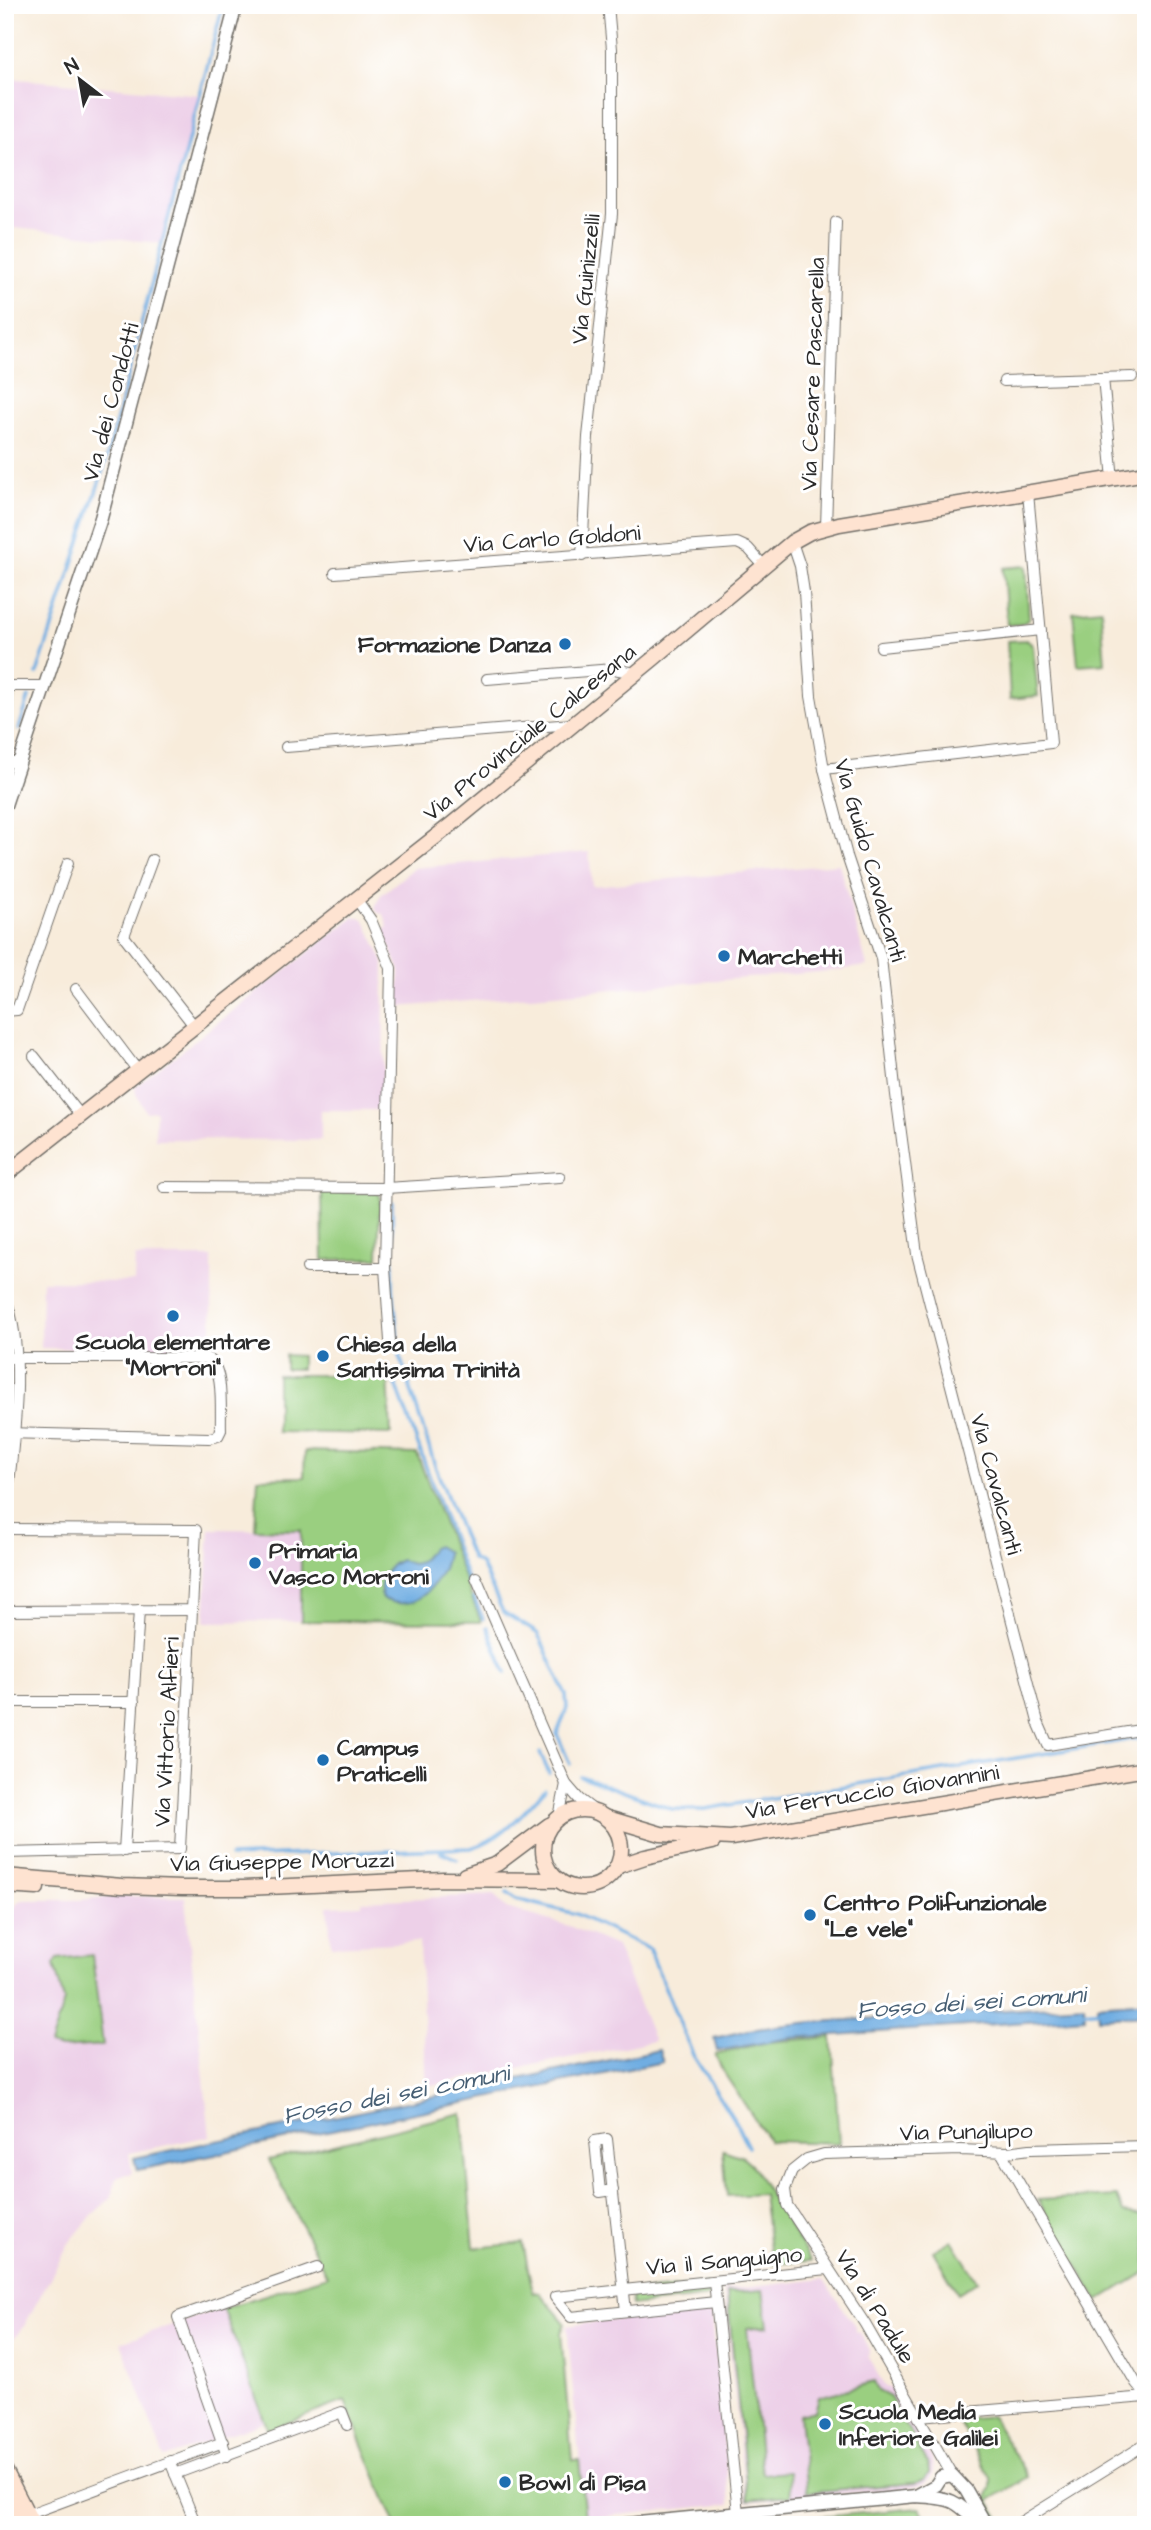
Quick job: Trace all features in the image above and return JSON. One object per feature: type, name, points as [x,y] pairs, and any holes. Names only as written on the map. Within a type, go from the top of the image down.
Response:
[{"type":"main road","name":"Via Provinciale Calcesana","points":[[5,1175],[357,900],[576,723],[792,542],[827,527],[1146,473]]},
{"type":"main road","name":"Via Ferruccio Giovannini","points":[[602,1815],[661,1834],[732,1838],[1146,1769]]},
{"type":"main road","points":[[579,1810],[602,1815],[617,1830],[621,1840],[618,1866],[607,1879],[592,1886],[577,1888],[559,1881],[548,1867],[543,1851],[545,1837],[557,1819],[579,1810]]},
{"type":"main road","name":"Via Giuseppe Moruzzi","points":[[443,1879],[470,1874],[497,1864],[557,1819]]},
{"type":"main road","points":[[618,1866],[645,1857],[732,1838]]},
{"type":"main road","name":"Via Giuseppe Moruzzi","points":[[5,1876],[122,1886],[244,1888],[443,1879],[559,1881]]},
{"type":"main road","name":"Via Giuseppe Moruzzi","points":[[5,1886],[84,1889],[122,1886]]},
{"type":"main road","points":[[5,2470],[27,2521]]},
{"type":"main road","points":[[5,2497],[27,2521]]},
{"type":"street","name":"Via dei Condotti","points":[[5,805],[101,517],[236,5]]},
{"type":"street","name":"Via Guinizzelli","points":[[582,556],[588,437],[612,214],[612,49],[608,5]]},
{"type":"street","name":"Via Cesare Pascarella","points":[[827,527],[836,222]]},
{"type":"street","points":[[1004,381],[1132,377]]},
{"type":"street","points":[[1103,378],[1113,478]]},
{"type":"street","points":[[824,769],[1051,743],[1028,494]]},
{"type":"street","name":"Via Guido Cavalcanti","points":[[792,542],[800,566],[804,592],[811,696],[824,769],[847,856],[880,958],[913,1232]]},
{"type":"street","name":"Via Carlo Goldoni","points":[[335,573],[737,543],[748,548],[763,565]]},
{"type":"street","points":[[881,647],[1041,631]]},
{"type":"street","points":[[487,679],[613,668],[636,673]]},
{"type":"street","points":[[5,686],[45,686]]},
{"type":"street","points":[[286,747],[576,723]]},
{"type":"street","points":[[5,762],[20,762]]},
{"type":"street","points":[[152,860],[124,936],[195,1027]]},
{"type":"street","points":[[5,1011],[17,1010],[68,863]]},
{"type":"street","points":[[357,900],[371,920],[391,968],[385,1268],[390,1341]]},
{"type":"street","points":[[75,989],[138,1071]]},
{"type":"street","points":[[34,1056],[81,1116]]},
{"type":"street","points":[[164,1187],[386,1188],[560,1177]]},
{"type":"street","name":"Via Cavalcanti","points":[[913,1232],[951,1391],[1038,1722],[1048,1745],[1146,1729]]},
{"type":"street","points":[[307,1268],[385,1268]]},
{"type":"street","points":[[5,1296],[14,1327],[18,1359],[9,1433],[5,1521]]},
{"type":"street","points":[[5,1358],[211,1359],[218,1371],[221,1430],[218,1436],[209,1438],[9,1433]]},
{"type":"street","points":[[5,1528],[196,1530],[192,1610],[5,1611]]},
{"type":"street","points":[[476,1577],[566,1784],[579,1799],[602,1815]]},
{"type":"street","points":[[124,1851],[139,1610]]},
{"type":"street","name":"Via Vittorio Alfieri","points":[[5,1853],[180,1849],[192,1610]]},
{"type":"street","points":[[5,1702],[134,1702]]},
{"type":"street","points":[[557,1819],[566,1784]]},
{"type":"street","name":"Via il Sanguigno","points":[[613,2190],[600,2192],[594,2141],[607,2139],[613,2190],[624,2289],[626,2311]]},
{"type":"street","name":"Via Pungilupo","points":[[792,2171],[807,2159],[824,2154],[961,2150],[1001,2152],[1146,2146]]},
{"type":"street","points":[[919,2416],[1146,2396],[1001,2152]]},
{"type":"street","name":"Via di Padule","points":[[792,2171],[785,2189],[787,2205],[865,2324],[919,2416],[945,2461],[947,2480]]},
{"type":"street","points":[[227,2456],[178,2317],[318,2267]]},
{"type":"street","name":"Via il Sanguigno","points":[[716,2302],[571,2318],[555,2297],[828,2269]]},
{"type":"street","points":[[713,2281],[738,2513]]},
{"type":"street","points":[[175,2474],[342,2412],[347,2425]]},
{"type":"street","points":[[27,2521],[170,2461],[223,2442]]},
{"type":"street","points":[[1016,2525],[1146,2444]]},
{"type":"street","points":[[170,2461],[196,2525]]},
{"type":"street","points":[[916,2496],[947,2480]]},
{"type":"street","points":[[618,2525],[916,2496],[947,2499],[960,2493],[947,2480]]},
{"type":"street","points":[[947,2480],[937,2493],[966,2509],[980,2525]]},
{"type":"street","points":[[947,2480],[981,2513],[986,2525]]},
{"type":"shaded area","points":[[5,78],[201,95],[161,243],[5,227]]},
{"type":"shaded area","points":[[589,852],[592,886],[839,864],[867,966],[398,1007],[400,971],[383,930],[388,927],[384,914],[378,913],[375,908],[380,896],[414,868]]},
{"type":"shaded area","points":[[354,917],[365,921],[384,962],[383,1110],[321,1110],[321,1140],[155,1139],[156,1111],[146,1112],[135,1087]]},
{"type":"shaded area","points":[[135,1257],[212,1257],[212,1351],[41,1348],[42,1281],[134,1282]]},
{"type":"shaded area","name":"Primaria Vasco Morroni","points":[[210,1529],[301,1530],[301,1621],[205,1622]]},
{"type":"shaded area","points":[[494,1895],[506,1908],[569,1926],[616,1946],[654,2041],[427,2086],[419,1942],[331,1946],[328,1906],[362,1905],[362,1901]]},
{"type":"shaded area","points":[[116,1896],[185,1897],[210,2136],[129,2153],[132,2173],[118,2176],[110,2199],[94,2213],[69,2243],[24,2326],[5,2349],[5,1907],[13,1910],[19,1901],[24,1900],[82,1900]]},
{"type":"shaded area","name":"Scuola Media Inferiore Galilei","points":[[823,2279],[855,2326],[855,2332],[859,2331],[870,2350],[868,2357],[885,2387],[893,2389],[932,2459],[933,2474],[926,2483],[915,2487],[746,2502],[724,2290]]},
{"type":"shaded area","points":[[223,2308],[265,2421],[164,2458],[121,2342]]},
{"type":"shaded area","points":[[711,2308],[730,2504],[585,2518],[567,2326]]},
{"type":"green space","points":[[1026,566],[1029,619],[1022,624],[1007,625],[1003,568]]},
{"type":"green space","points":[[1101,609],[1105,663],[1078,665],[1073,612]]},
{"type":"green space","points":[[1028,640],[1033,646],[1038,696],[1010,699],[1007,641]]},
{"type":"green space","points":[[5,693],[15,693],[5,730]]},
{"type":"green space","points":[[322,1192],[380,1195],[378,1258],[323,1260]]},
{"type":"green space","points":[[285,1355],[301,1356],[301,1369],[285,1369]]},
{"type":"green space","points":[[277,1375],[388,1375],[391,1434],[277,1432]]},
{"type":"green space","points":[[305,1451],[417,1454],[481,1622],[301,1621],[301,1530],[255,1529],[258,1478],[304,1477]]},
{"type":"green space","points":[[92,1955],[103,2045],[60,2048],[50,2045],[64,2001],[54,1965],[58,1959]]},
{"type":"green space","points":[[832,2037],[839,2143],[769,2141],[715,2055],[768,2042]]},
{"type":"green space","points":[[462,2113],[474,2248],[523,2243],[533,2293],[539,2292],[565,2323],[561,2333],[572,2460],[579,2460],[585,2518],[552,2525],[396,2525],[345,2401],[268,2430],[223,2308],[327,2276],[269,2160]]},
{"type":"green space","points":[[723,2150],[743,2157],[751,2164],[811,2261],[772,2264],[763,2194],[727,2196]]},
{"type":"green space","points":[[1117,2196],[1123,2213],[1146,2216],[1146,2272],[1098,2301],[1038,2200]]},
{"type":"green space","points":[[952,2240],[977,2281],[958,2293],[933,2251]]},
{"type":"green space","points":[[706,2284],[708,2297],[632,2306],[631,2292]]},
{"type":"green space","points":[[763,2290],[768,2326],[747,2328],[762,2474],[789,2472],[791,2496],[748,2500],[727,2293]]},
{"type":"green space","points":[[874,2382],[878,2391],[890,2397],[928,2464],[929,2473],[924,2480],[915,2483],[807,2492],[799,2415],[815,2411],[819,2397]]},
{"type":"green space","points":[[991,2416],[1028,2477],[989,2501],[1003,2523],[1000,2525],[993,2524],[983,2506],[991,2489],[991,2478],[958,2421]]},
{"type":"green space","points":[[920,2508],[930,2525],[769,2525],[808,2518]]},
{"type":"water","points":[[437,1546],[447,1552],[446,1560],[434,1584],[421,1597],[406,1603],[383,1599],[382,1582],[391,1566],[401,1560],[412,1564],[420,1562]]},
{"type":"water","points":[[1146,2001],[1146,2015],[1098,2018],[1097,2005]]},
{"type":"water","points":[[1084,2005],[1085,2018],[790,2038],[717,2051],[714,2038],[802,2023]]},
{"type":"water","points":[[659,2050],[663,2062],[137,2170],[134,2158]]},
{"type":"waterway","points":[[37,674],[106,461],[223,5]]},
{"type":"waterway","points":[[19,729],[29,697]]},
{"type":"waterway","points":[[392,1202],[393,1287],[399,1352],[435,1466],[472,1559],[481,1564],[503,1612],[537,1633],[566,1695],[567,1708],[557,1734],[570,1764]]},
{"type":"waterway","points":[[393,1376],[469,1585]]},
{"type":"waterway","points":[[474,1598],[483,1619]]},
{"type":"waterway","points":[[487,1627],[506,1673]]},
{"type":"waterway","points":[[580,1776],[672,1809],[699,1810],[1146,1737]]},
{"type":"waterway","points":[[540,1753],[549,1773]]},
{"type":"waterway","points":[[230,1857],[471,1848],[503,1832],[545,1789]]},
{"type":"waterway","points":[[441,1852],[457,1859]]},
{"type":"waterway","points":[[507,1893],[516,1899],[576,1914],[649,1949],[693,2055],[748,2147]]},
{"type":"waterway","name":"Fosso dei sei comuni","points":[[1081,2012],[1102,2010]]},
{"type":"place","name":"Formazione Danza","points":[[565,644]]},
{"type":"place","name":"Marchetti","points":[[724,956]]},
{"type":"place","name":"Scuola elementare “Morroni”","points":[[173,1316]]},
{"type":"place","name":"Chiesa della Santissima Trinità","points":[[323,1356]]},
{"type":"place","name":"Primaria Vasco Morroni","points":[[255,1563]]},
{"type":"place","name":"Campus Praticelli","points":[[323,1760]]},
{"type":"place","name":"Centro Polifunzionale \"Le vele\"","points":[[810,1915]]},
{"type":"place","name":"Scuola Media Inferiore Galilei","points":[[825,2424]]},
{"type":"place","name":"Bowl di Pisa","points":[[505,2482]]}]
